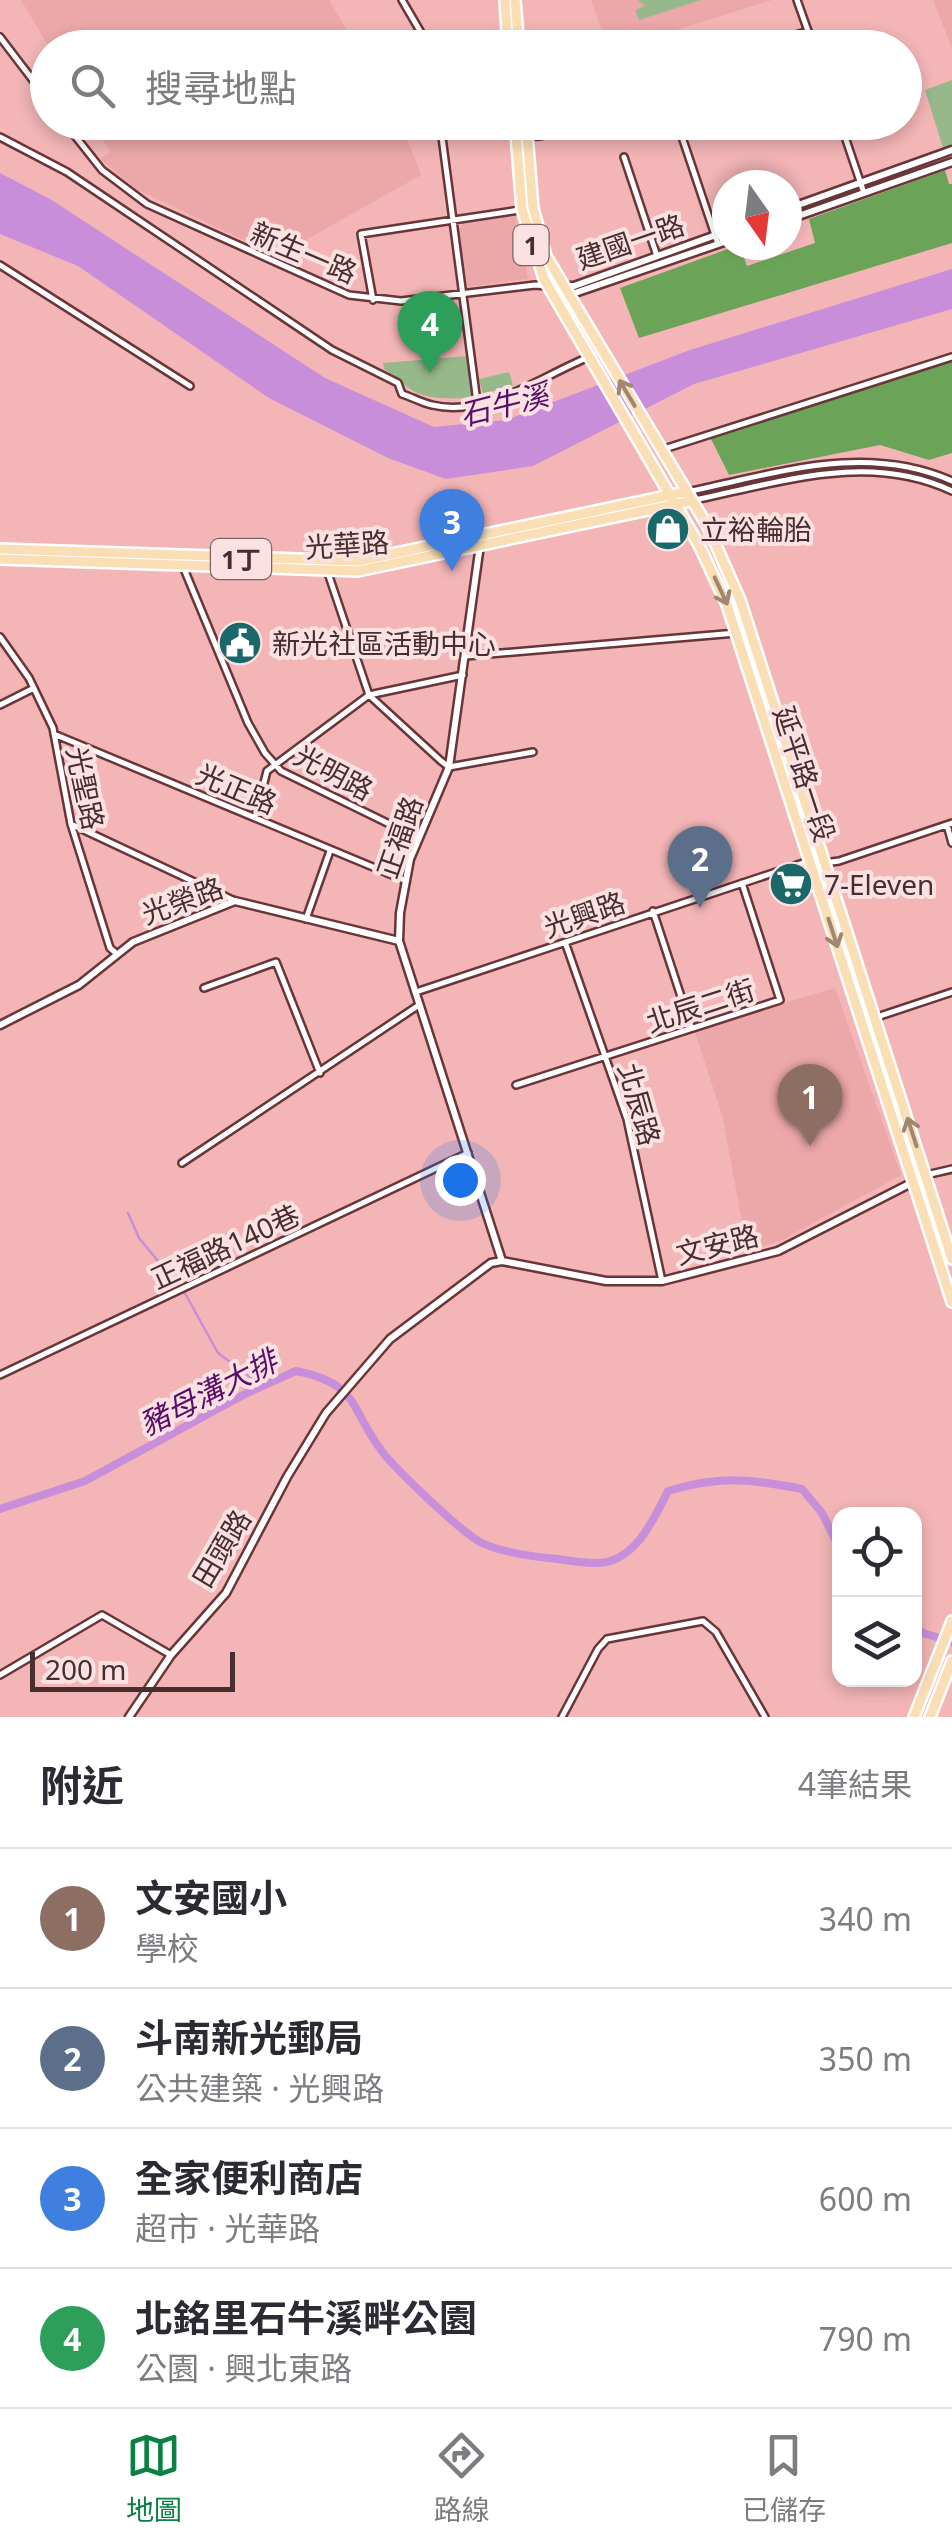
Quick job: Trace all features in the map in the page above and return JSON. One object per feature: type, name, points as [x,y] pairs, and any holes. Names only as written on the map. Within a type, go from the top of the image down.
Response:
[{"type":"main road","points":[[505,0],[507,30]]},
{"type":"main road","points":[[514,0],[517,30]]},
{"type":"main road","name":"1","points":[[522,140],[527,235],[548,286],[588,356]]},
{"type":"main road","name":"1","points":[[527,208],[546,256],[568,296]]},
{"type":"main road","name":"延平路一段","points":[[568,296],[726,564],[770,688],[952,1259]]},
{"type":"main road","name":"延平路一段","points":[[588,356],[673,500],[728,605],[952,1302]]},
{"type":"main road","name":"光華路","points":[[0,559],[92,558],[373,569],[480,541],[688,497]]},
{"type":"main road","name":"光華路","points":[[0,549],[92,558]]},
{"type":"main road","points":[[755,693],[770,688]]},
{"type":"main road","points":[[782,776],[796,772]]},
{"type":"main road","points":[[914,1717],[950,1626]]},
{"type":"main road","points":[[930,1717],[952,1661]]},
{"type":"street","points":[[402,0],[420,30]]},
{"type":"street","points":[[797,0],[808,30]]},
{"type":"street","points":[[0,37],[30,76]]},
{"type":"street","points":[[0,137],[67,172],[332,350],[398,383],[402,394],[434,406],[477,403],[539,383],[588,356]]},
{"type":"street","name":"新生一路","points":[[78,140],[102,170],[147,204],[310,279],[373,300],[401,302],[548,286]]},
{"type":"street","points":[[442,140],[477,403]]},
{"type":"street","points":[[683,140],[712,223]]},
{"type":"street","points":[[846,140],[864,192]]},
{"type":"street","points":[[802,203],[952,150]]},
{"type":"street","points":[[624,157],[658,256]]},
{"type":"street","points":[[802,215],[952,162]]},
{"type":"street","points":[[373,300],[361,234],[527,208]]},
{"type":"street","name":"建國一路","points":[[548,286],[574,286],[712,236]]},
{"type":"street","name":"建國一路","points":[[568,296],[712,246]]},
{"type":"street","points":[[0,265],[190,386]]},
{"type":"street","points":[[548,286],[568,296]]},
{"type":"street","points":[[661,450],[952,357]]},
{"type":"street","points":[[688,497],[844,461],[902,464],[952,480]]},
{"type":"street","points":[[688,497],[860,470],[917,477],[952,491]]},
{"type":"street","name":"正福路","points":[[480,541],[449,766],[404,880],[400,942],[502,1261]]},
{"type":"street","name":"光明路","points":[[181,561],[248,723],[275,764],[281,771],[418,838]]},
{"type":"street","points":[[327,567],[369,695],[449,766],[533,752]]},
{"type":"street","points":[[466,656],[736,632]]},
{"type":"street","name":"光聖路","points":[[0,637],[34,688],[54,734],[71,824],[110,948],[117,954]]},
{"type":"street","points":[[255,818],[267,771],[369,695],[463,675]]},
{"type":"street","points":[[0,706],[34,688]]},
{"type":"street","name":"光正路","points":[[54,734],[404,880]]},
{"type":"street","points":[[71,824],[235,901]]},
{"type":"street","points":[[824,864],[950,824],[952,843]]},
{"type":"street","points":[[306,919],[330,850]]},
{"type":"street","name":"光興路","points":[[416,992],[809,861],[824,864]]},
{"type":"street","name":"北辰二街","points":[[516,1085],[780,1000],[742,883]]},
{"type":"street","name":"光榮路","points":[[0,1025],[79,985],[133,942],[235,901],[400,942]]},
{"type":"street","points":[[653,911],[692,1028]]},
{"type":"street","name":"北辰路","points":[[565,942],[626,1119],[662,1281]]},
{"type":"street","points":[[204,988],[276,962],[320,1073]]},
{"type":"street","points":[[862,1022],[952,992]]},
{"type":"street","points":[[182,1163],[420,1006]]},
{"type":"street","name":"正福路140巷","points":[[0,1375],[468,1154]]},
{"type":"street","points":[[926,1175],[952,1168]]},
{"type":"street","name":"文安路","points":[[502,1261],[606,1282],[662,1281],[778,1252],[926,1175]]},
{"type":"street","name":"田頭路","points":[[129,1717],[171,1655],[226,1593],[311,1434],[341,1395],[390,1339],[490,1263],[502,1261]]},
{"type":"street","points":[[0,1674],[102,1615],[171,1655]]},
{"type":"street","points":[[562,1717],[607,1639],[704,1621],[716,1632],[765,1717]]},
{"type":"shaded area","points":[[21,0],[329,0],[347,30],[39,30]]},
{"type":"shaded area","points":[[591,0],[772,0],[676,30],[602,30]]},
{"type":"shaded area","points":[[933,0],[952,0],[952,48]]},
{"type":"shaded area","points":[[103,140],[408,140],[421,175],[277,256],[136,189],[100,159],[110,152]]},
{"type":"shaded area","points":[[0,173],[50,199],[325,378],[434,427],[506,420],[690,350],[952,269],[952,309],[694,384],[533,466],[446,479],[388,458],[269,398],[78,266],[0,234]]},
{"type":"shaded area","points":[[515,216],[528,279],[467,287],[458,229],[463,224]]},
{"type":"shaded area","points":[[835,988],[901,1175],[780,1241],[747,1250],[723,1118],[694,1029]]},
{"type":"green space","points":[[638,0],[701,0],[639,20],[635,10],[645,6]]},
{"type":"green space","points":[[952,80],[952,149],[944,151],[925,90]]},
{"type":"green space","points":[[945,170],[952,184],[952,243],[639,338],[620,288],[712,255],[712,260],[745,260],[747,266],[765,260],[802,260],[802,247],[815,243],[809,219]]},
{"type":"green space","points":[[468,356],[472,398],[419,394],[384,369],[383,363]]},
{"type":"green space","points":[[952,361],[952,453],[929,460],[880,445],[729,475],[710,437]]},
{"type":"green space","points":[[509,372],[513,385],[483,394],[479,379]]},
{"type":"waterway","points":[[128,1213],[139,1238],[186,1295],[218,1353],[263,1386]]},
{"type":"waterway","name":"豬母溝大排","points":[[0,1509],[85,1481],[245,1394],[296,1371],[331,1382],[342,1390],[381,1450],[400,1471],[460,1527],[491,1546],[577,1562],[609,1561],[641,1538],[668,1491],[735,1480],[802,1489],[822,1513],[832,1533]]},
{"type":"waterway","name":"豬母溝大排","points":[[922,1632],[952,1642]]},
{"type":"place","name":"北銘里石牛溪畔公園","points":[[430,373]]},
{"type":"place","name":"立裕輪胎","points":[[668,529]]},
{"type":"place","name":"全家便利商店","points":[[452,571]]},
{"type":"place","name":"新光社區活動中心","points":[[240,643]]},
{"type":"place","name":"7-Eleven","points":[[791,884]]},
{"type":"place","name":"斗南新光郵局","points":[[700,908]]},
{"type":"place","name":"文安國小","points":[[810,1146]]},
{"type":"water label","name":"石牛溪","points":[[504,404]]}]
